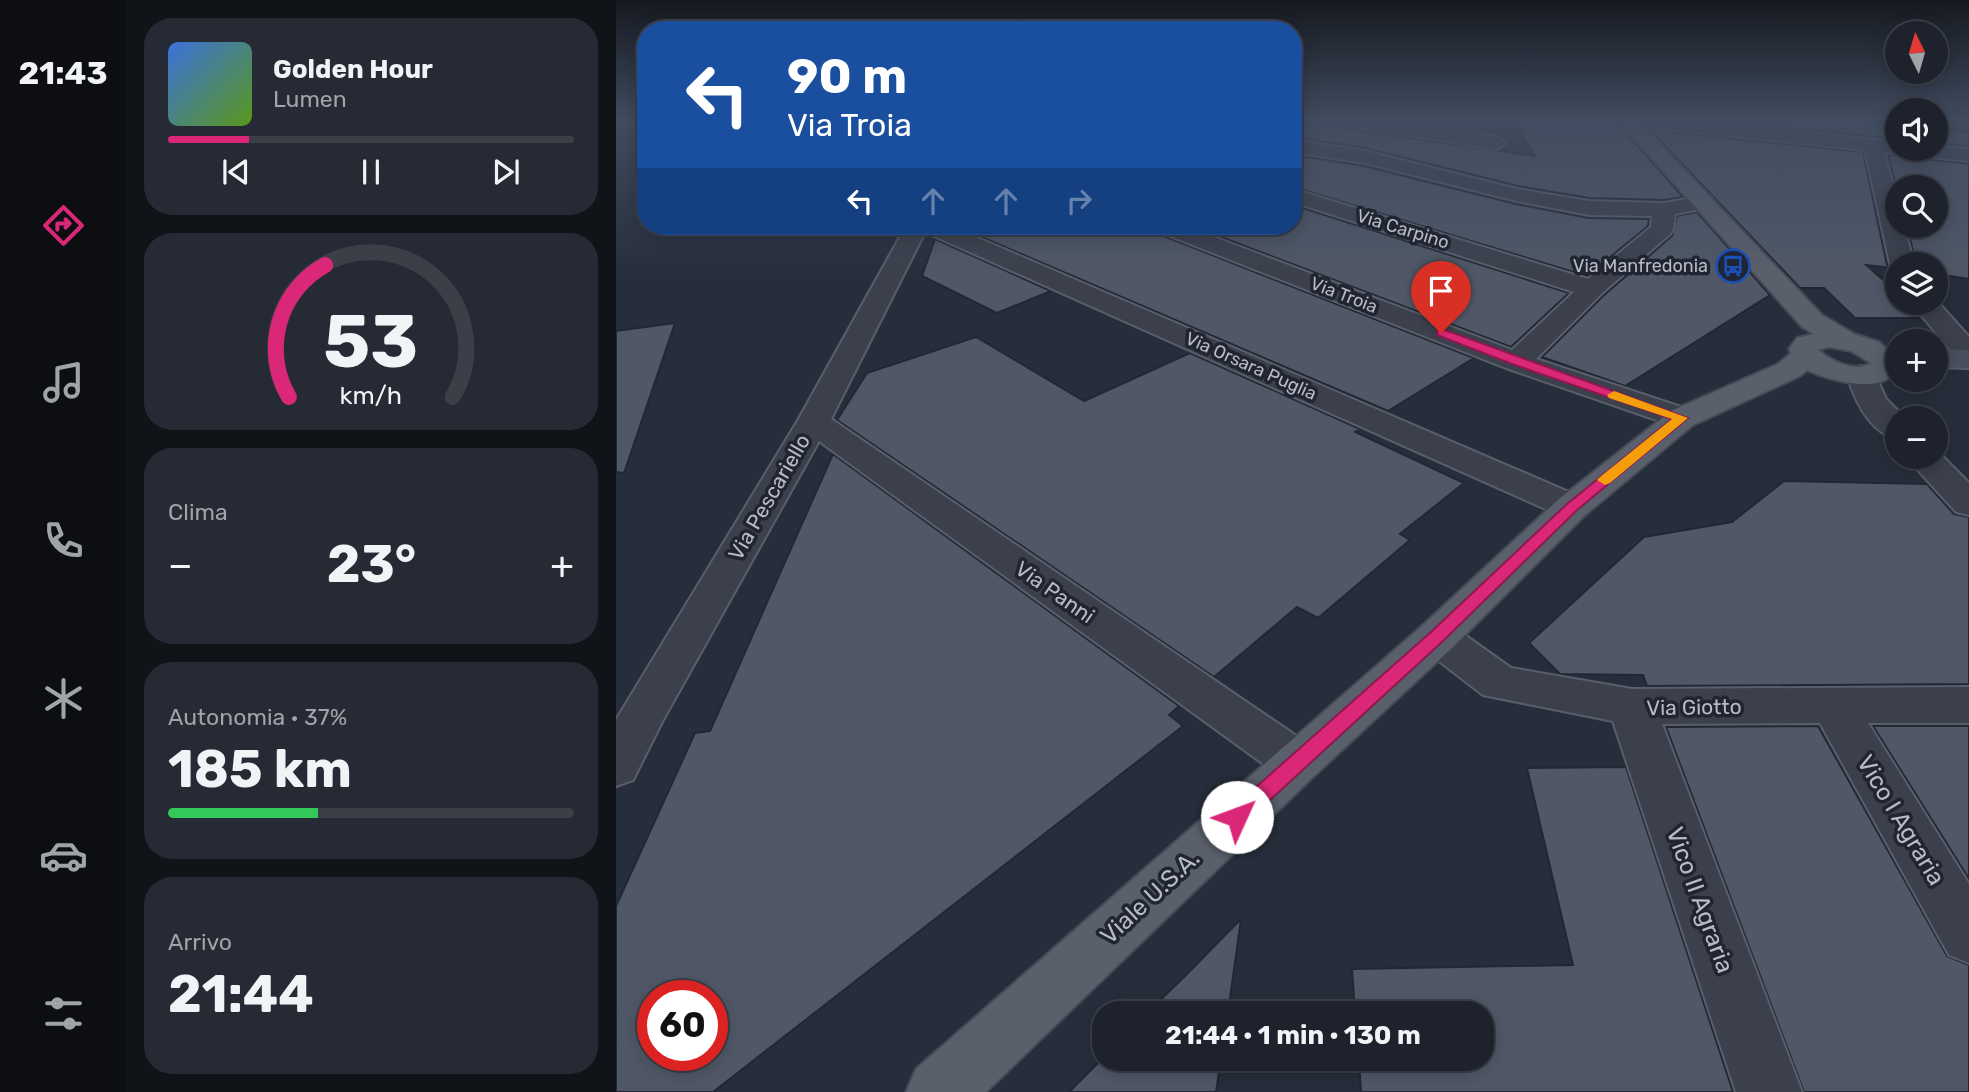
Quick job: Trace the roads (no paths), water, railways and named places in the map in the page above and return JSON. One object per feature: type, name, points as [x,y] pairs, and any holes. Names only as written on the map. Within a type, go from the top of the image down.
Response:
[{"type":"main road","points":[[1675,172],[1703,202],[1810,351],[1883,361]]},
{"type":"main road","points":[[1810,351],[1844,341],[1883,361]]},
{"type":"main road","name":"Viale U.S.A.","points":[[939,1092],[1297,762],[1437,637],[1572,507],[1682,418],[1810,351]]},
{"type":"main road","points":[[1948,358],[1969,357]]},
{"type":"street","points":[[1425,172],[1517,195],[1589,208],[1664,210],[1703,202]]},
{"type":"street","points":[[1508,172],[1517,195]]},
{"type":"street","points":[[1879,172],[1899,252]]},
{"type":"street","name":"Via Carpino","points":[[1302,198],[1592,289]]},
{"type":"street","points":[[1516,362],[1592,289],[1662,229],[1664,210]]},
{"type":"street","name":"Via Pescariello","points":[[616,766],[641,717],[813,422],[912,235]]},
{"type":"street","name":"Via Orsara Puglia","points":[[952,235],[1572,507]]},
{"type":"street","name":"Via Troia","points":[[1188,235],[1516,362],[1682,418]]},
{"type":"street","points":[[1934,315],[1969,357]]},
{"type":"street","points":[[1883,361],[1871,402],[1885,417]]},
{"type":"street","name":"Via Panni","points":[[813,422],[1297,762]]},
{"type":"street","points":[[1935,469],[1969,504]]},
{"type":"street","name":"Via Giotto","points":[[1437,637],[1499,683],[1632,707],[1969,705]]},
{"type":"street","name":"Vico I Agraria","points":[[1833,705],[1969,936]]},
{"type":"street","name":"Vico II Agraria","points":[[1632,707],[1769,1092]]},
{"type":"place","name":"Via Manfredonia","points":[[1733,266]]}]
